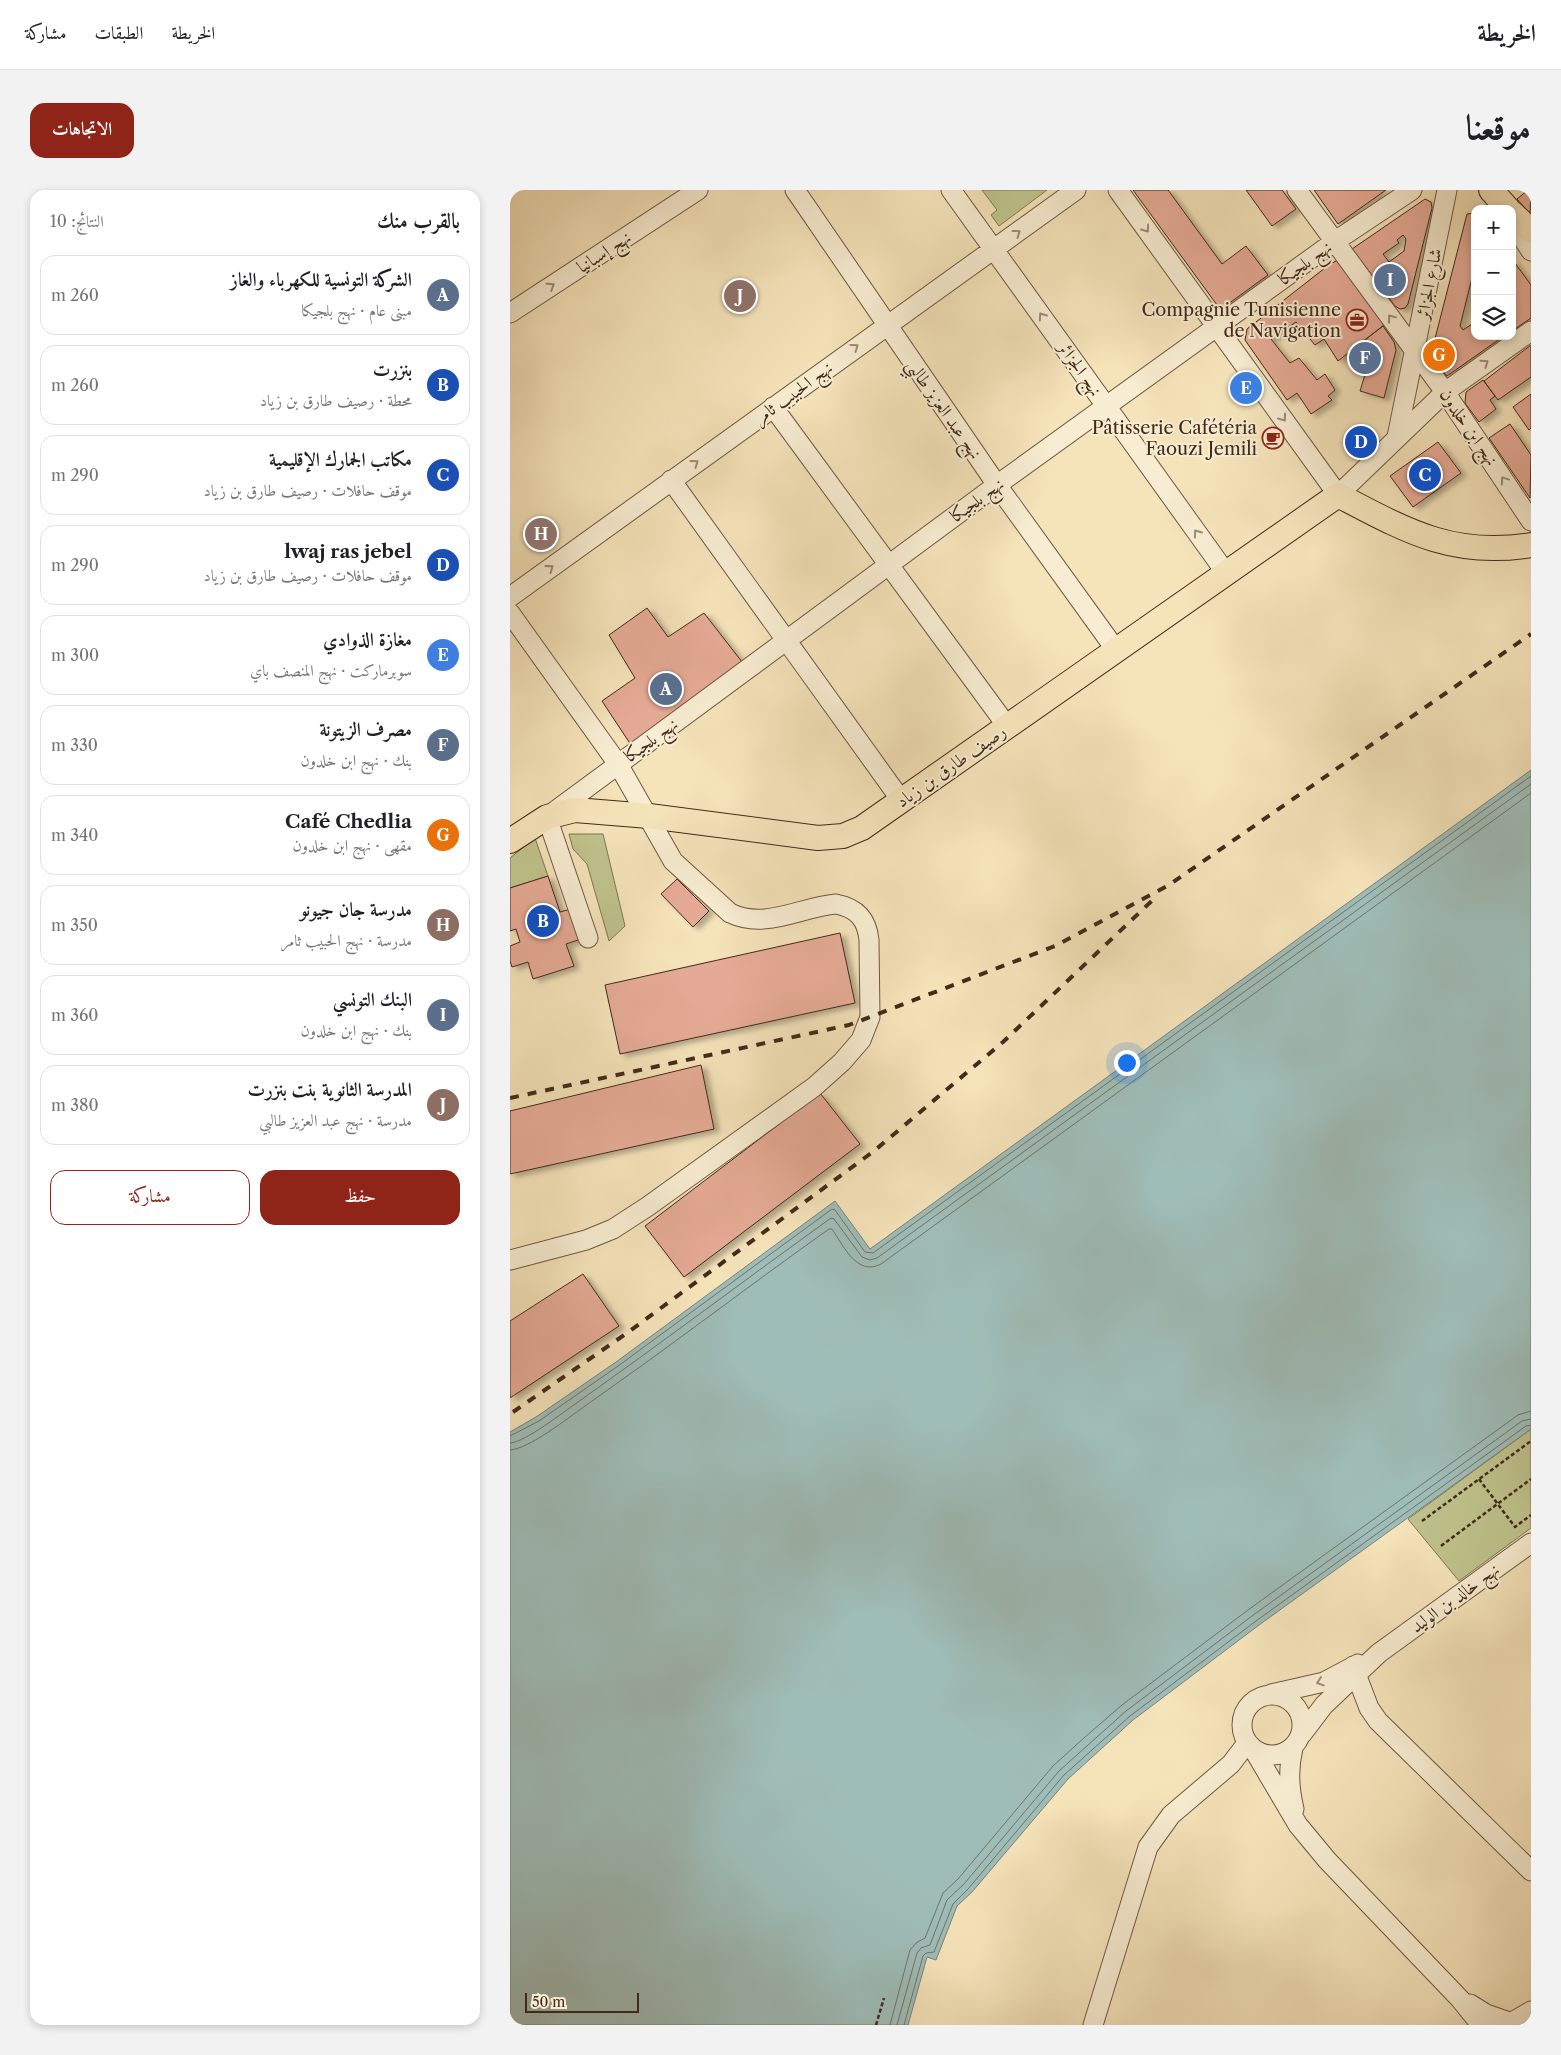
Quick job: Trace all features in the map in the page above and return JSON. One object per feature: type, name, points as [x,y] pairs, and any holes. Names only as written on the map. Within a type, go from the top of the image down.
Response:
[{"type":"main road","points":[[1502,204],[1531,231]]},
{"type":"main road","points":[[1338,494],[1416,534],[1448,544],[1480,548],[1513,548],[1531,545]]},
{"type":"main road","name":"رصيف طارق بن زياد","points":[[510,841],[548,817],[575,810],[649,816],[818,838],[843,836],[862,828],[1338,494]]},
{"type":"street","name":"نهج إسبانيا","points":[[510,313],[698,190]]},
{"type":"street","name":"نهج عبد العزيز طالبي","points":[[795,190],[997,486],[1116,650]]},
{"type":"street","name":"نهج الجزائر","points":[[951,190],[1226,573]]},
{"type":"street","name":"نهج الحبيب ثامر","points":[[510,597],[1076,190]]},
{"type":"street","points":[[1118,190],[1338,494]]},
{"type":"street","name":"نهج ابن خلدون","points":[[1297,190],[1416,351],[1531,520]]},
{"type":"street","name":"نهج بلجيكا","points":[[548,817],[997,486],[1334,242],[1412,190]]},
{"type":"street","name":"شارع الجزائر","points":[[1397,437],[1416,351],[1447,190]]},
{"type":"street","points":[[1516,228],[1531,251]]},
{"type":"street","name":"رصيف طارق بن زياد","points":[[1338,494],[1445,392],[1531,331]]},
{"type":"street","points":[[773,407],[1008,726]]},
{"type":"street","points":[[671,480],[901,800]]},
{"type":"street","points":[[510,614],[618,764],[677,866],[730,913],[742,919],[765,920],[836,904],[847,906],[856,911],[868,928],[870,1017],[862,1040],[821,1081],[646,1207],[613,1229],[586,1240],[510,1260]]},
{"type":"street","points":[[548,817],[588,938]]},
{"type":"street","name":"نهج خالد بن الوليد","points":[[1298,1741],[1324,1705],[1355,1670],[1531,1543]]},
{"type":"street","points":[[1355,1670],[1369,1708],[1378,1720],[1531,1871]]},
{"type":"street","name":"نهج خالد بن الوليد","points":[[1271,1694],[1324,1682],[1355,1670]]},
{"type":"street","points":[[1298,1824],[1288,1779],[1289,1766],[1298,1741],[1302,1715],[1297,1706],[1290,1700],[1271,1694],[1262,1696],[1247,1707],[1243,1716],[1243,1734],[1298,1824],[1327,1860],[1460,1999],[1481,2025]]},
{"type":"street","points":[[1249,1745],[1268,1756],[1277,1756],[1298,1741]]},
{"type":"street","points":[[1093,2025],[1148,1847],[1172,1815],[1231,1764],[1249,1745]]},
{"type":"street","points":[[1460,1999],[1486,2014],[1511,2024],[1531,2011]]},
{"type":"path","points":[[1422,1521],[1531,1441]]},
{"type":"path","points":[[1479,1479],[1515,1527],[1531,1515]]},
{"type":"path","points":[[1441,1546],[1531,1479]]},
{"type":"path","points":[[876,2025],[884,1998]]},
{"type":"green space","points":[[982,190],[1047,190],[999,226],[991,215],[997,210]]},
{"type":"green space","points":[[569,834],[603,834],[625,926],[609,941],[587,864],[573,849]]},
{"type":"green space","points":[[535,838],[548,876],[510,888],[510,858]]},
{"type":"green space","points":[[1531,1429],[1531,1528],[1459,1581],[1408,1519]]},
{"type":"water","points":[[1531,770],[1531,1429],[1259,1625],[1133,1720],[1068,1779],[972,1892],[957,1906],[936,1960],[927,1957],[908,2025],[510,2025],[510,1432],[536,1417],[616,1362],[835,1201],[870,1249]]},
{"type":"building","points":[[1133,190],[1168,190],[1222,264],[1246,246],[1268,275],[1224,307],[1217,305]]},
{"type":"building","points":[[1246,190],[1282,190],[1296,209],[1272,226]]},
{"type":"building","points":[[1314,190],[1386,190],[1338,224]]},
{"type":"building","points":[[1528,190],[1531,190],[1530,214],[1517,199]]},
{"type":"building","points":[[1425,199],[1431,202],[1432,208],[1408,304],[1405,308],[1400,309],[1395,306],[1352,249]],"holes":[[[1403,235],[1406,239],[1404,251],[1389,262],[1383,254],[1399,243],[1397,240]]]},
{"type":"building","points":[[1467,214],[1471,214],[1471,282],[1460,326],[1463,330],[1471,325],[1471,340],[1498,340],[1447,376],[1430,358]]},
{"type":"building","points":[[1336,261],[1339,262],[1384,325],[1338,361],[1324,339],[1315,345],[1296,322],[1271,339],[1290,363],[1299,358],[1317,380],[1325,374],[1335,390],[1328,396],[1332,400],[1311,414],[1297,393],[1287,400],[1245,340],[1247,329]]},
{"type":"building","points":[[1516,264],[1531,285],[1531,318],[1516,328]]},
{"type":"building","points":[[1383,326],[1394,342],[1396,350],[1384,398],[1360,391],[1370,358],[1357,355],[1357,346]]},
{"type":"building","points":[[1531,345],[1531,377],[1498,400],[1484,381]]},
{"type":"building","points":[[1483,380],[1495,396],[1490,400],[1496,409],[1479,422],[1465,403],[1466,392]]},
{"type":"building","points":[[1531,394],[1531,428],[1529,430],[1513,407]]},
{"type":"building","points":[[1510,424],[1531,455],[1530,498],[1489,438]]},
{"type":"building","points":[[1438,442],[1461,473],[1413,507],[1390,476]]},
{"type":"building","points":[[647,608],[668,637],[704,613],[746,667],[633,748],[602,701],[635,678],[609,635]]},
{"type":"building","points":[[548,876],[560,912],[571,909],[581,939],[566,944],[574,966],[533,979],[528,962],[512,967],[510,961],[510,946],[520,942],[516,929],[510,931],[510,888]]},
{"type":"building","points":[[677,879],[709,911],[693,927],[661,894]]},
{"type":"building","points":[[840,933],[855,1003],[620,1054],[605,985]]},
{"type":"building","points":[[701,1065],[714,1129],[510,1174],[510,1111]]},
{"type":"building","points":[[820,1093],[860,1144],[684,1277],[645,1226]]},
{"type":"building","points":[[583,1274],[619,1326],[510,1398],[510,1321]]},
{"type":"railway","points":[[510,1098],[849,1025],[1055,946],[1169,885],[1531,634]]},
{"type":"railway","points":[[513,1412],[627,1333],[874,1151],[1003,1042],[1158,895]]},
{"type":"place","name":"البنك التونسي","points":[[1390,280]]},
{"type":"place","name":"المدرسة الثانوية بنت بنزرت","points":[[740,296]]},
{"type":"place","name":"Compagnie Tunisienne de Navigation","points":[[1357,320]]},
{"type":"place","name":"Café Chedlia","points":[[1439,355]]},
{"type":"place","name":"مصرف الزيتونة","points":[[1365,358]]},
{"type":"place","name":"مغازة الذوادي","points":[[1246,388]]},
{"type":"place","name":"Pâtisserie Cafétéria Faouzi Jemili","points":[[1273,438]]},
{"type":"place","name":"lwaj ras jebel","points":[[1361,442]]},
{"type":"place","name":"مكاتب الجمارك الإقليمية","points":[[1425,475]]},
{"type":"place","name":"مدرسة جان جيونو","points":[[541,534]]},
{"type":"place","name":"الشركة التونسية للكهرباء والغاز","points":[[666,689]]},
{"type":"place","name":"بنزرت","points":[[543,921]]}]
